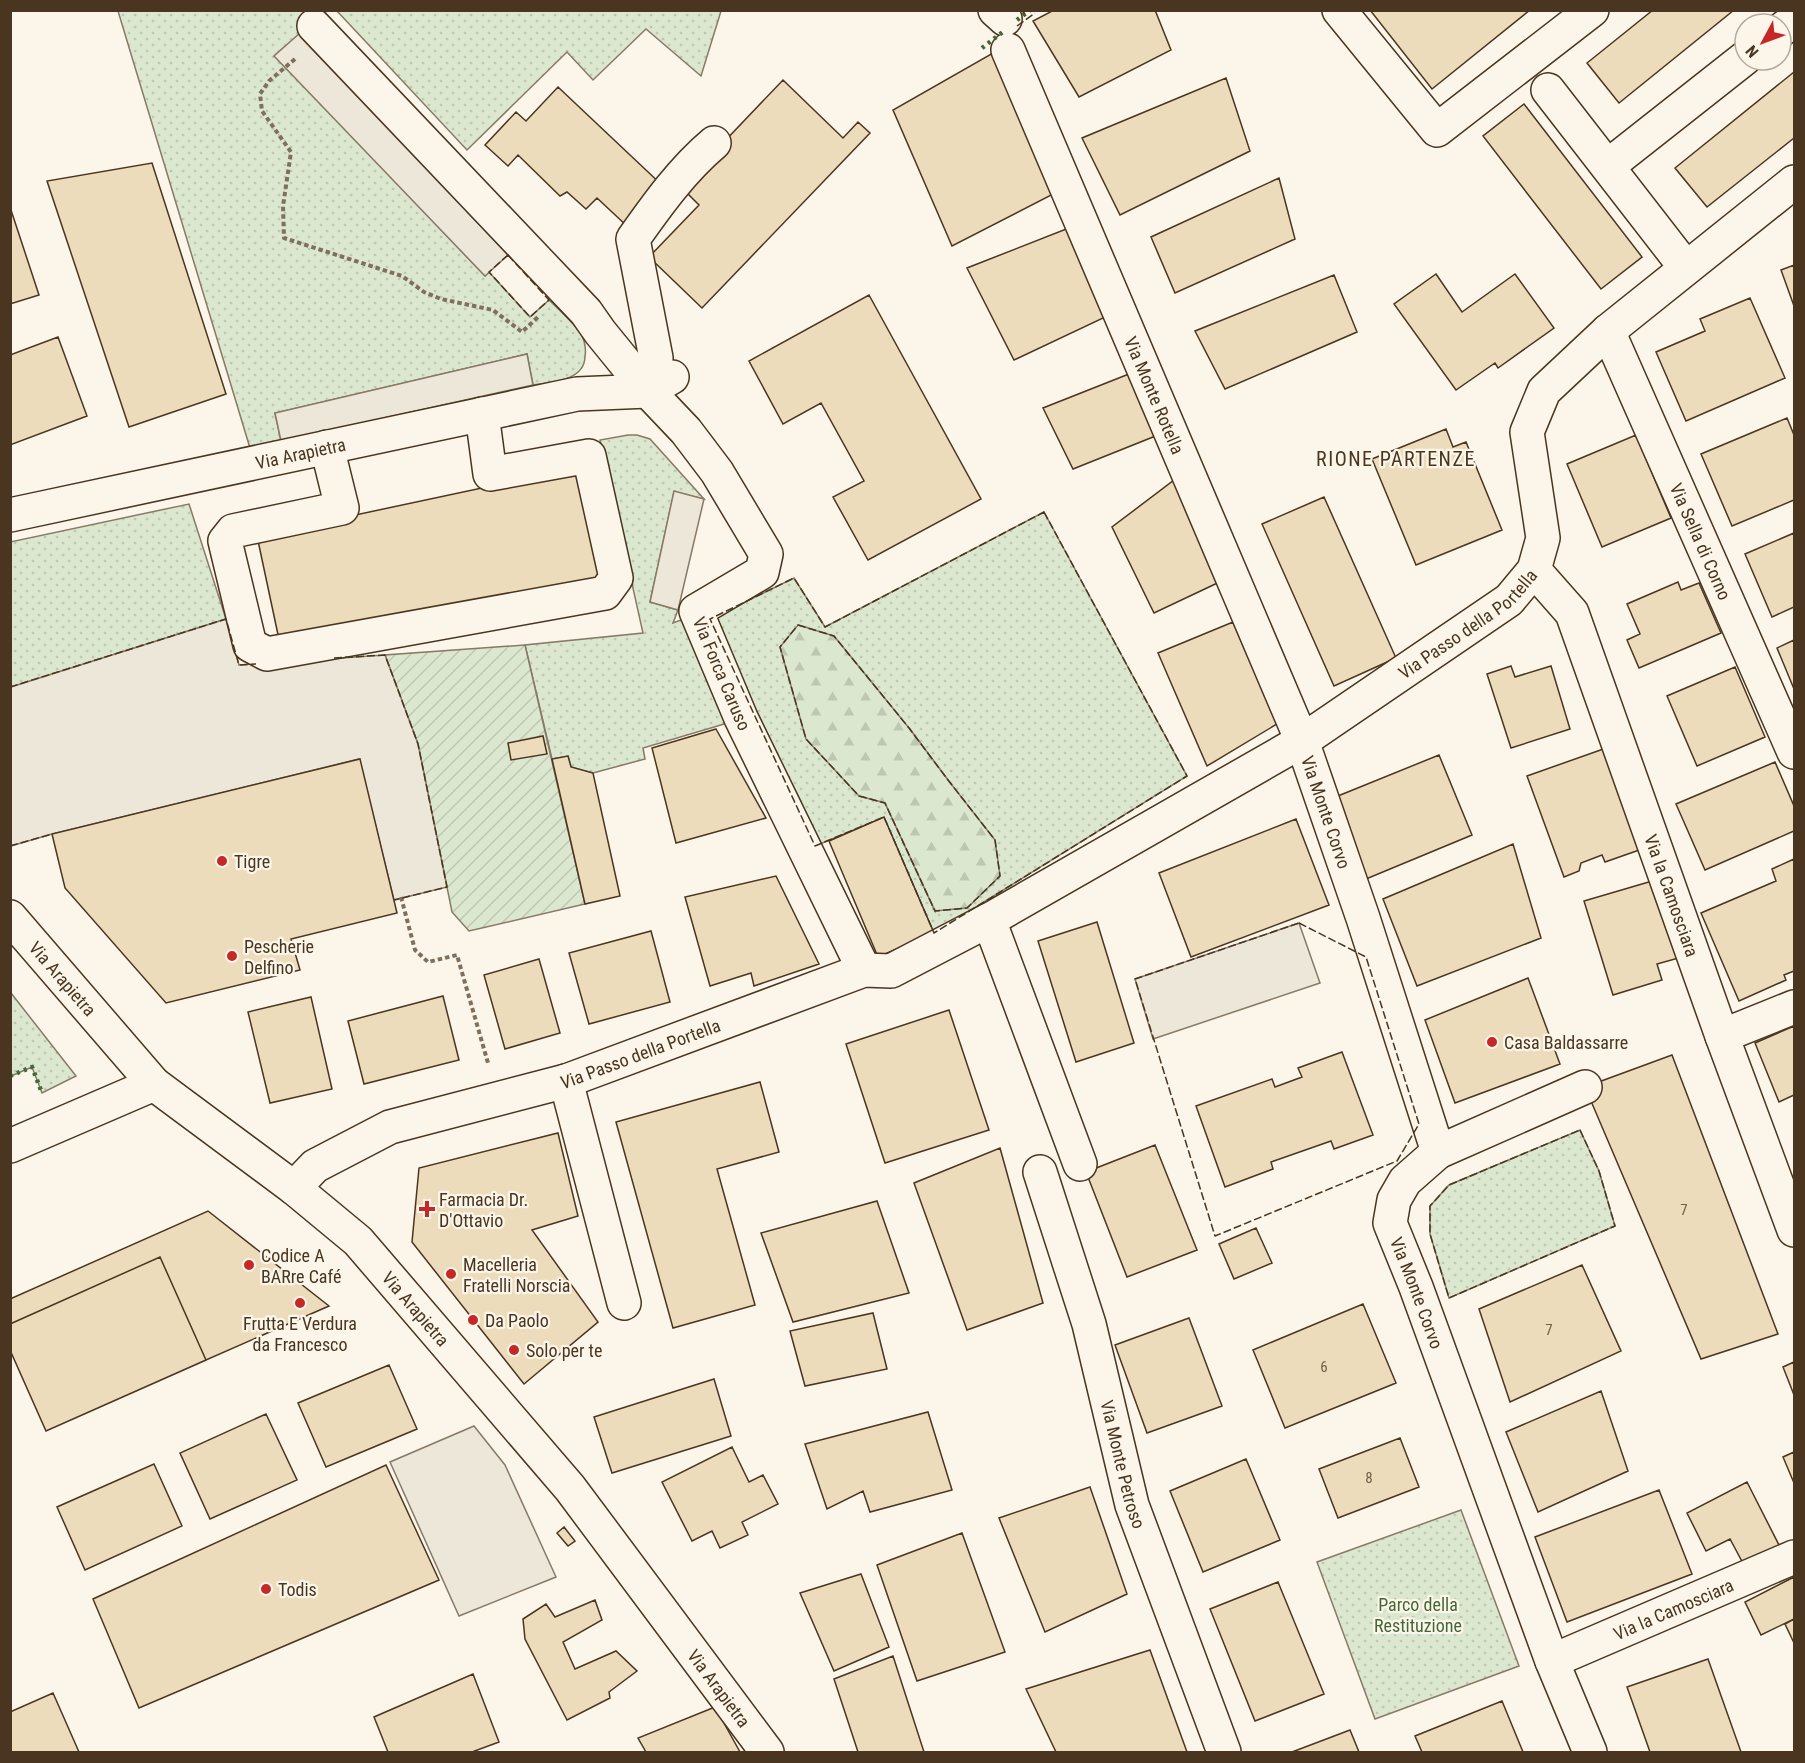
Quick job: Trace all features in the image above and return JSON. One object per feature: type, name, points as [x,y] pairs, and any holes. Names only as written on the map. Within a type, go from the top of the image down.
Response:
[{"type":"street","points":[[1339,10],[1437,130],[1592,10]]},
{"type":"street","name":"Via Monte Rotella","points":[[1003,26],[1302,741]]},
{"type":"street","points":[[318,30],[586,312],[600,332],[660,384]]},
{"type":"street","points":[[1608,166],[1733,67]]},
{"type":"street","points":[[1548,90],[1686,268]]},
{"type":"street","points":[[660,384],[633,239],[696,158],[714,143]]},
{"type":"street","name":"Via Passo della Portella","points":[[294,1188],[315,1166],[390,1127],[566,1081],[864,970],[891,970],[989,920],[1302,741],[1509,600],[1534,570],[1543,538],[1527,432],[1544,391],[1608,331],[1794,182]]},
{"type":"street","name":"Via Sella di Corno","points":[[1608,331],[1794,752]]},
{"type":"street","points":[[590,393],[604,357],[600,332]]},
{"type":"street","name":"Via Arapietra","points":[[10,515],[577,394],[660,384]]},
{"type":"street","name":"Via Forca Caruso","points":[[660,384],[686,431],[717,472],[776,572],[696,611],[741,718],[864,970]]},
{"type":"street","points":[[327,447],[342,508],[233,531],[225,541],[250,645],[267,654],[605,593],[616,578],[589,456],[490,474],[482,414]]},
{"type":"street","name":"Via la Camosciara","points":[[1534,570],[1572,613],[1722,1036],[1794,1230]]},
{"type":"street","name":"Via Monte Corvo","points":[[1302,741],[1438,1152],[1405,1181],[1394,1200],[1390,1223],[1416,1287],[1552,1660],[1590,1752]]},
{"type":"street","name":"Via Arapietra","points":[[10,917],[154,1084],[294,1188],[358,1241],[570,1488],[767,1752]]},
{"type":"street","points":[[989,920],[1080,1164]]},
{"type":"street","points":[[1722,1036],[1794,1007]]},
{"type":"street","points":[[566,1081],[624,1303]]},
{"type":"street","points":[[10,1146],[154,1084]]},
{"type":"street","points":[[1438,1152],[1585,1087]]},
{"type":"street","name":"Via Monte Petroso","points":[[1040,1172],[1089,1324],[1132,1504],[1224,1752]]},
{"type":"street","name":"Via la Camosciara","points":[[1552,1660],[1794,1557]]},
{"type":"path","points":[[318,30],[269,81],[260,94],[262,111],[291,152],[283,206],[284,238],[402,276],[424,292],[441,299],[493,310],[522,332],[567,292]]},
{"type":"path","points":[[401,897],[415,950],[428,962],[457,955],[498,1099]]},
{"type":"green space","points":[[118,11],[327,11],[275,55],[485,276],[489,272],[530,317],[549,300],[571,321],[581,334],[585,346],[583,365],[579,371],[566,379],[533,385],[527,354],[275,413],[281,441],[250,448]]},
{"type":"green space","points":[[337,11],[721,11],[701,76],[646,29],[593,80],[567,52],[467,150]]},
{"type":"green space","points":[[628,435],[650,439],[704,499],[674,492],[650,602],[678,610],[673,623],[689,617],[731,722],[643,748],[645,759],[593,773],[571,767],[568,756],[552,759],[525,645],[643,633],[600,440]]},
{"type":"green space","points":[[189,504],[226,619],[11,687],[10,542]]},
{"type":"green space","points":[[1044,512],[1187,776],[934,933],[884,818],[815,846],[710,619],[794,578],[825,627]],"holes":[[[909,728],[948,780],[935,911],[885,803]]]},
{"type":"green space","points":[[798,625],[834,636],[909,728],[995,840],[1000,876],[967,908],[935,911],[885,803],[859,796],[806,739],[780,647]]},
{"type":"green space","points":[[525,645],[585,904],[469,931],[452,912],[418,744],[385,655]]},
{"type":"green space","points":[[11,993],[76,1076],[42,1093],[32,1067],[11,1076]]},
{"type":"green space","points":[[1580,1130],[1599,1171],[1615,1226],[1449,1298],[1430,1234],[1430,1206],[1449,1185]]},
{"type":"green space","name":"Parco della Restituzione","points":[[1461,1510],[1519,1666],[1375,1719],[1317,1562]]},
{"type":"shaded area","points":[[300,33],[508,255],[485,276],[274,56]]},
{"type":"shaded area","points":[[527,354],[533,385],[281,441],[275,413]]},
{"type":"shaded area","points":[[674,491],[704,499],[678,610],[650,602]]},
{"type":"shaded area","points":[[226,619],[239,665],[385,655],[418,744],[447,887],[394,900],[359,759],[11,846],[11,687]]},
{"type":"shaded area","points":[[1299,923],[1320,983],[1153,1039],[1135,979]]},
{"type":"shaded area","points":[[474,1426],[505,1465],[556,1577],[459,1616],[390,1462]]},
{"type":"building","points":[[1054,10],[1155,10],[1171,50],[1079,97],[1033,21]]},
{"type":"building","points":[[1370,10],[1530,10],[1432,89]]},
{"type":"building","points":[[1653,10],[1734,10],[1619,103],[1587,63]]},
{"type":"building","points":[[1000,49],[1063,189],[952,246],[893,110]]},
{"type":"building","points":[[1794,72],[1794,138],[1707,207],[1675,168]]},
{"type":"building","points":[[1226,78],[1250,151],[1120,215],[1082,138]]},
{"type":"building","points":[[783,80],[843,138],[858,122],[870,133],[702,308],[649,257],[699,205],[681,187]]},
{"type":"building","points":[[558,87],[665,188],[628,227],[597,198],[586,209],[567,192],[560,196],[518,155],[508,166],[485,145],[516,112],[526,121]]},
{"type":"building","points":[[1524,104],[1642,257],[1601,289],[1483,136]]},
{"type":"building","points":[[152,163],[226,394],[129,427],[47,181]]},
{"type":"building","points":[[1279,178],[1295,239],[1175,293],[1151,237]]},
{"type":"building","points":[[10,207],[39,295],[10,304]]},
{"type":"building","points":[[1079,224],[1118,311],[1014,360],[967,268]]},
{"type":"building","points":[[1794,265],[1794,306],[1781,270]]},
{"type":"building","points":[[1436,274],[1462,312],[1515,274],[1554,328],[1498,368],[1495,363],[1456,390],[1394,304]]},
{"type":"building","points":[[1334,275],[1357,332],[1225,389],[1195,331]]},
{"type":"building","points":[[869,295],[981,499],[868,560],[833,497],[864,481],[821,403],[783,424],[749,361]]},
{"type":"building","points":[[1750,298],[1785,378],[1686,421],[1656,352],[1705,331],[1700,319]]},
{"type":"building","points":[[58,337],[87,416],[10,445],[10,355]]},
{"type":"building","points":[[1139,370],[1163,433],[1073,469],[1043,408]]},
{"type":"building","points":[[1787,418],[1794,435],[1794,500],[1732,526],[1701,454]]},
{"type":"building","points":[[1446,429],[1453,447],[1466,442],[1502,530],[1416,565],[1372,459]]},
{"type":"building","points":[[1636,435],[1671,518],[1602,547],[1567,464]]},
{"type":"building","points":[[580,467],[604,576],[280,644],[257,536]]},
{"type":"building","points":[[1186,471],[1228,578],[1154,613],[1112,527]]},
{"type":"building","points":[[1324,497],[1396,658],[1334,686],[1262,524]]},
{"type":"building","points":[[1794,533],[1794,607],[1772,617],[1745,554]]},
{"type":"building","points":[[1678,582],[1681,590],[1699,583],[1721,633],[1639,668],[1627,640],[1640,634],[1627,604]]},
{"type":"building","points":[[1233,622],[1277,724],[1207,766],[1158,653]]},
{"type":"building","points":[[1794,640],[1794,689],[1777,648]]},
{"type":"building","points":[[1511,666],[1515,677],[1551,666],[1570,729],[1511,748],[1487,674]]},
{"type":"building","points":[[1735,667],[1765,737],[1697,766],[1667,696]]},
{"type":"building","points":[[716,729],[766,818],[676,843],[652,748]]},
{"type":"building","points":[[543,736],[547,754],[511,760],[508,743]]},
{"type":"building","points":[[1609,747],[1645,848],[1605,862],[1602,855],[1581,863],[1579,871],[1564,877],[1527,776]]},
{"type":"building","points":[[1439,755],[1472,835],[1366,879],[1333,798]]},
{"type":"building","points":[[568,756],[571,767],[593,773],[620,896],[585,904],[552,759]]},
{"type":"building","name":"Tigre","points":[[360,759],[397,913],[291,939],[300,970],[166,1003],[65,888],[52,834]]},
{"type":"building","points":[[1775,762],[1794,806],[1794,831],[1705,870],[1676,804]]},
{"type":"building","points":[[884,817],[934,933],[878,957],[829,841]]},
{"type":"building","points":[[1296,819],[1329,905],[1191,957],[1159,873]]},
{"type":"building","points":[[1513,844],[1541,938],[1417,986],[1383,899]]},
{"type":"building","points":[[1794,859],[1794,971],[1784,975],[1786,980],[1739,1001],[1701,913],[1776,881],[1772,869]]},
{"type":"building","points":[[776,876],[819,964],[754,986],[751,973],[710,986],[685,897]]},
{"type":"building","points":[[1659,879],[1682,957],[1657,964],[1662,980],[1613,995],[1584,901]]},
{"type":"building","points":[[1097,922],[1134,1043],[1076,1062],[1038,941]]},
{"type":"building","points":[[651,931],[670,1002],[589,1024],[569,953]]},
{"type":"building","points":[[539,959],[560,1033],[505,1049],[484,975]]},
{"type":"building","name":"Casa Baldassarre","points":[[1528,978],[1560,1064],[1455,1103],[1425,1020]]},
{"type":"building","points":[[443,996],[459,1060],[364,1084],[348,1021]]},
{"type":"building","points":[[311,997],[332,1089],[270,1103],[248,1012]]},
{"type":"building","points":[[949,1010],[989,1130],[885,1163],[846,1044]]},
{"type":"building","points":[[1794,1026],[1794,1095],[1779,1102],[1755,1043]]},
{"type":"building","points":[[1342,1052],[1373,1135],[1334,1149],[1331,1141],[1271,1162],[1273,1169],[1225,1187],[1196,1106],[1272,1079],[1275,1087],[1302,1077],[1298,1068]]},
{"type":"building","points":[[1672,1055],[1778,1334],[1701,1359],[1585,1087]]},
{"type":"building","points":[[760,1082],[779,1152],[717,1169],[755,1305],[673,1328],[616,1122]]},
{"type":"building","points":[[558,1133],[578,1216],[532,1230],[598,1322],[524,1384],[412,1242],[419,1168]]},
{"type":"building","points":[[1155,1145],[1197,1250],[1127,1277],[1086,1172]]},
{"type":"building","points":[[1000,1148],[1043,1303],[967,1330],[914,1183]]},
{"type":"building","points":[[877,1201],[909,1293],[793,1322],[761,1233]]},
{"type":"building","points":[[208,1211],[329,1306],[206,1360],[160,1257],[10,1324],[10,1299]]},
{"type":"building","points":[[1256,1228],[1272,1263],[1234,1279],[1219,1244]]},
{"type":"building","points":[[160,1257],[206,1360],[46,1431],[10,1350],[10,1324]]},
{"type":"building","points":[[1582,1265],[1621,1351],[1510,1402],[1479,1309]]},
{"type":"building","points":[[1363,1304],[1396,1383],[1285,1428],[1253,1350]]},
{"type":"building","points":[[873,1313],[887,1369],[805,1386],[790,1331]]},
{"type":"building","points":[[1189,1318],[1222,1406],[1147,1433],[1115,1345]]},
{"type":"building","points":[[1794,1362],[1794,1395],[1783,1367]]},
{"type":"building","points":[[389,1365],[417,1429],[326,1467],[298,1403]]},
{"type":"building","points":[[714,1379],[731,1436],[612,1473],[594,1417]]},
{"type":"building","points":[[1601,1391],[1628,1471],[1538,1512],[1506,1432]]},
{"type":"building","points":[[928,1412],[952,1490],[870,1512],[863,1491],[827,1509],[805,1444]]},
{"type":"building","points":[[266,1414],[297,1480],[210,1519],[180,1453]]},
{"type":"building","points":[[1400,1438],[1419,1487],[1338,1518],[1319,1469]]},
{"type":"building","points":[[732,1447],[749,1482],[763,1475],[778,1504],[742,1522],[748,1535],[720,1548],[712,1531],[692,1541],[662,1482]]},
{"type":"building","points":[[1794,1452],[1794,1483],[1783,1457]]},
{"type":"building","points":[[1246,1459],[1280,1540],[1203,1572],[1170,1491]]},
{"type":"building","points":[[154,1464],[182,1526],[85,1570],[57,1507]]},
{"type":"building","name":"Todis","points":[[386,1465],[439,1580],[139,1708],[93,1599]]},
{"type":"building","points":[[1747,1482],[1781,1549],[1745,1567],[1730,1539],[1706,1551],[1687,1513]]},
{"type":"building","points":[[1090,1487],[1127,1594],[1045,1632],[999,1518]]},
{"type":"building","points":[[1659,1490],[1692,1574],[1567,1622],[1535,1537]]},
{"type":"building","points":[[564,1527],[575,1541],[568,1546],[557,1533]]},
{"type":"building","points":[[962,1533],[1005,1652],[917,1681],[877,1565]]},
{"type":"building","points":[[861,1574],[889,1647],[834,1671],[800,1593]]},
{"type":"building","points":[[1794,1577],[1794,1619],[1761,1635],[1745,1602]]},
{"type":"building","points":[[1278,1582],[1324,1694],[1255,1721],[1210,1609]]},
{"type":"building","points":[[595,1600],[602,1620],[563,1642],[575,1669],[616,1651],[637,1671],[609,1692],[610,1698],[567,1720],[525,1639],[523,1619],[546,1604],[555,1617]]},
{"type":"building","points":[[1794,1619],[1794,1643],[1785,1624]]},
{"type":"building","points":[[1150,1650],[1187,1752],[1056,1752],[1026,1689]]},
{"type":"building","points":[[893,1656],[924,1752],[858,1752],[834,1679]]},
{"type":"building","points":[[1708,1659],[1741,1752],[1650,1752],[1627,1687]]},
{"type":"building","points":[[473,1674],[499,1742],[472,1752],[388,1752],[374,1717]]},
{"type":"building","points":[[53,1693],[79,1752],[10,1752],[10,1712]]},
{"type":"building","points":[[1502,1701],[1523,1752],[1422,1752],[1415,1736]]},
{"type":"building","points":[[715,1707],[740,1752],[646,1752],[638,1738]]},
{"type":"building","points":[[1350,1730],[1359,1752],[1292,1752]]},
{"type":"hedge","points":[[1017,20],[1030,10]]},
{"type":"hedge","points":[[982,48],[1004,31]]},
{"type":"hedge","points":[[10,1076],[32,1067],[42,1093]]},
{"type":"fence","points":[[1021,10],[1025,14]]},
{"type":"fence","points":[[1017,26],[1035,13]]},
{"type":"fence","points":[[508,255],[549,300],[530,317],[489,272],[508,255]]},
{"type":"fence","points":[[1044,512],[1187,776],[934,933],[884,817],[815,846],[710,619],[794,578],[825,627],[1044,512]]},
{"type":"fence","points":[[10,687],[226,619],[239,665],[256,664]]},
{"type":"fence","points":[[798,625],[834,636],[909,728],[995,840],[1000,876],[967,908],[935,911],[885,803],[859,796],[806,739],[780,647],[798,625]]},
{"type":"fence","points":[[334,658],[385,655],[418,744],[447,887],[394,900]]},
{"type":"fence","points":[[10,846],[52,834]]},
{"type":"fence","points":[[1299,923],[1366,957],[1419,1124],[1397,1161],[1215,1236],[1135,979],[1299,923]]},
{"type":"fence","points":[[1580,1130],[1599,1171],[1615,1226],[1449,1298],[1430,1234],[1430,1206],[1449,1185],[1580,1130]]},
{"type":"place","name":"Tigre","points":[[222,861]]},
{"type":"place","name":"Pescherie Delfino","points":[[232,956]]},
{"type":"place","name":"Casa Baldassarre","points":[[1492,1042]]},
{"type":"place","name":"Farmacia Dr. D'Ottavio","points":[[427,1209]]},
{"type":"place","name":"Codice A BARre Café","points":[[249,1265]]},
{"type":"place","name":"Macelleria Fratelli Norscia","points":[[451,1274]]},
{"type":"place","name":"Frutta E Verdura da Francesco","points":[[300,1303]]},
{"type":"place","name":"Da Paolo","points":[[473,1320]]},
{"type":"place","name":"Solo per te","points":[[514,1350]]},
{"type":"place","name":"Todis","points":[[266,1589]]},
{"type":"district","name":"RIONE PARTENZE","points":[[1396,459]]}]
